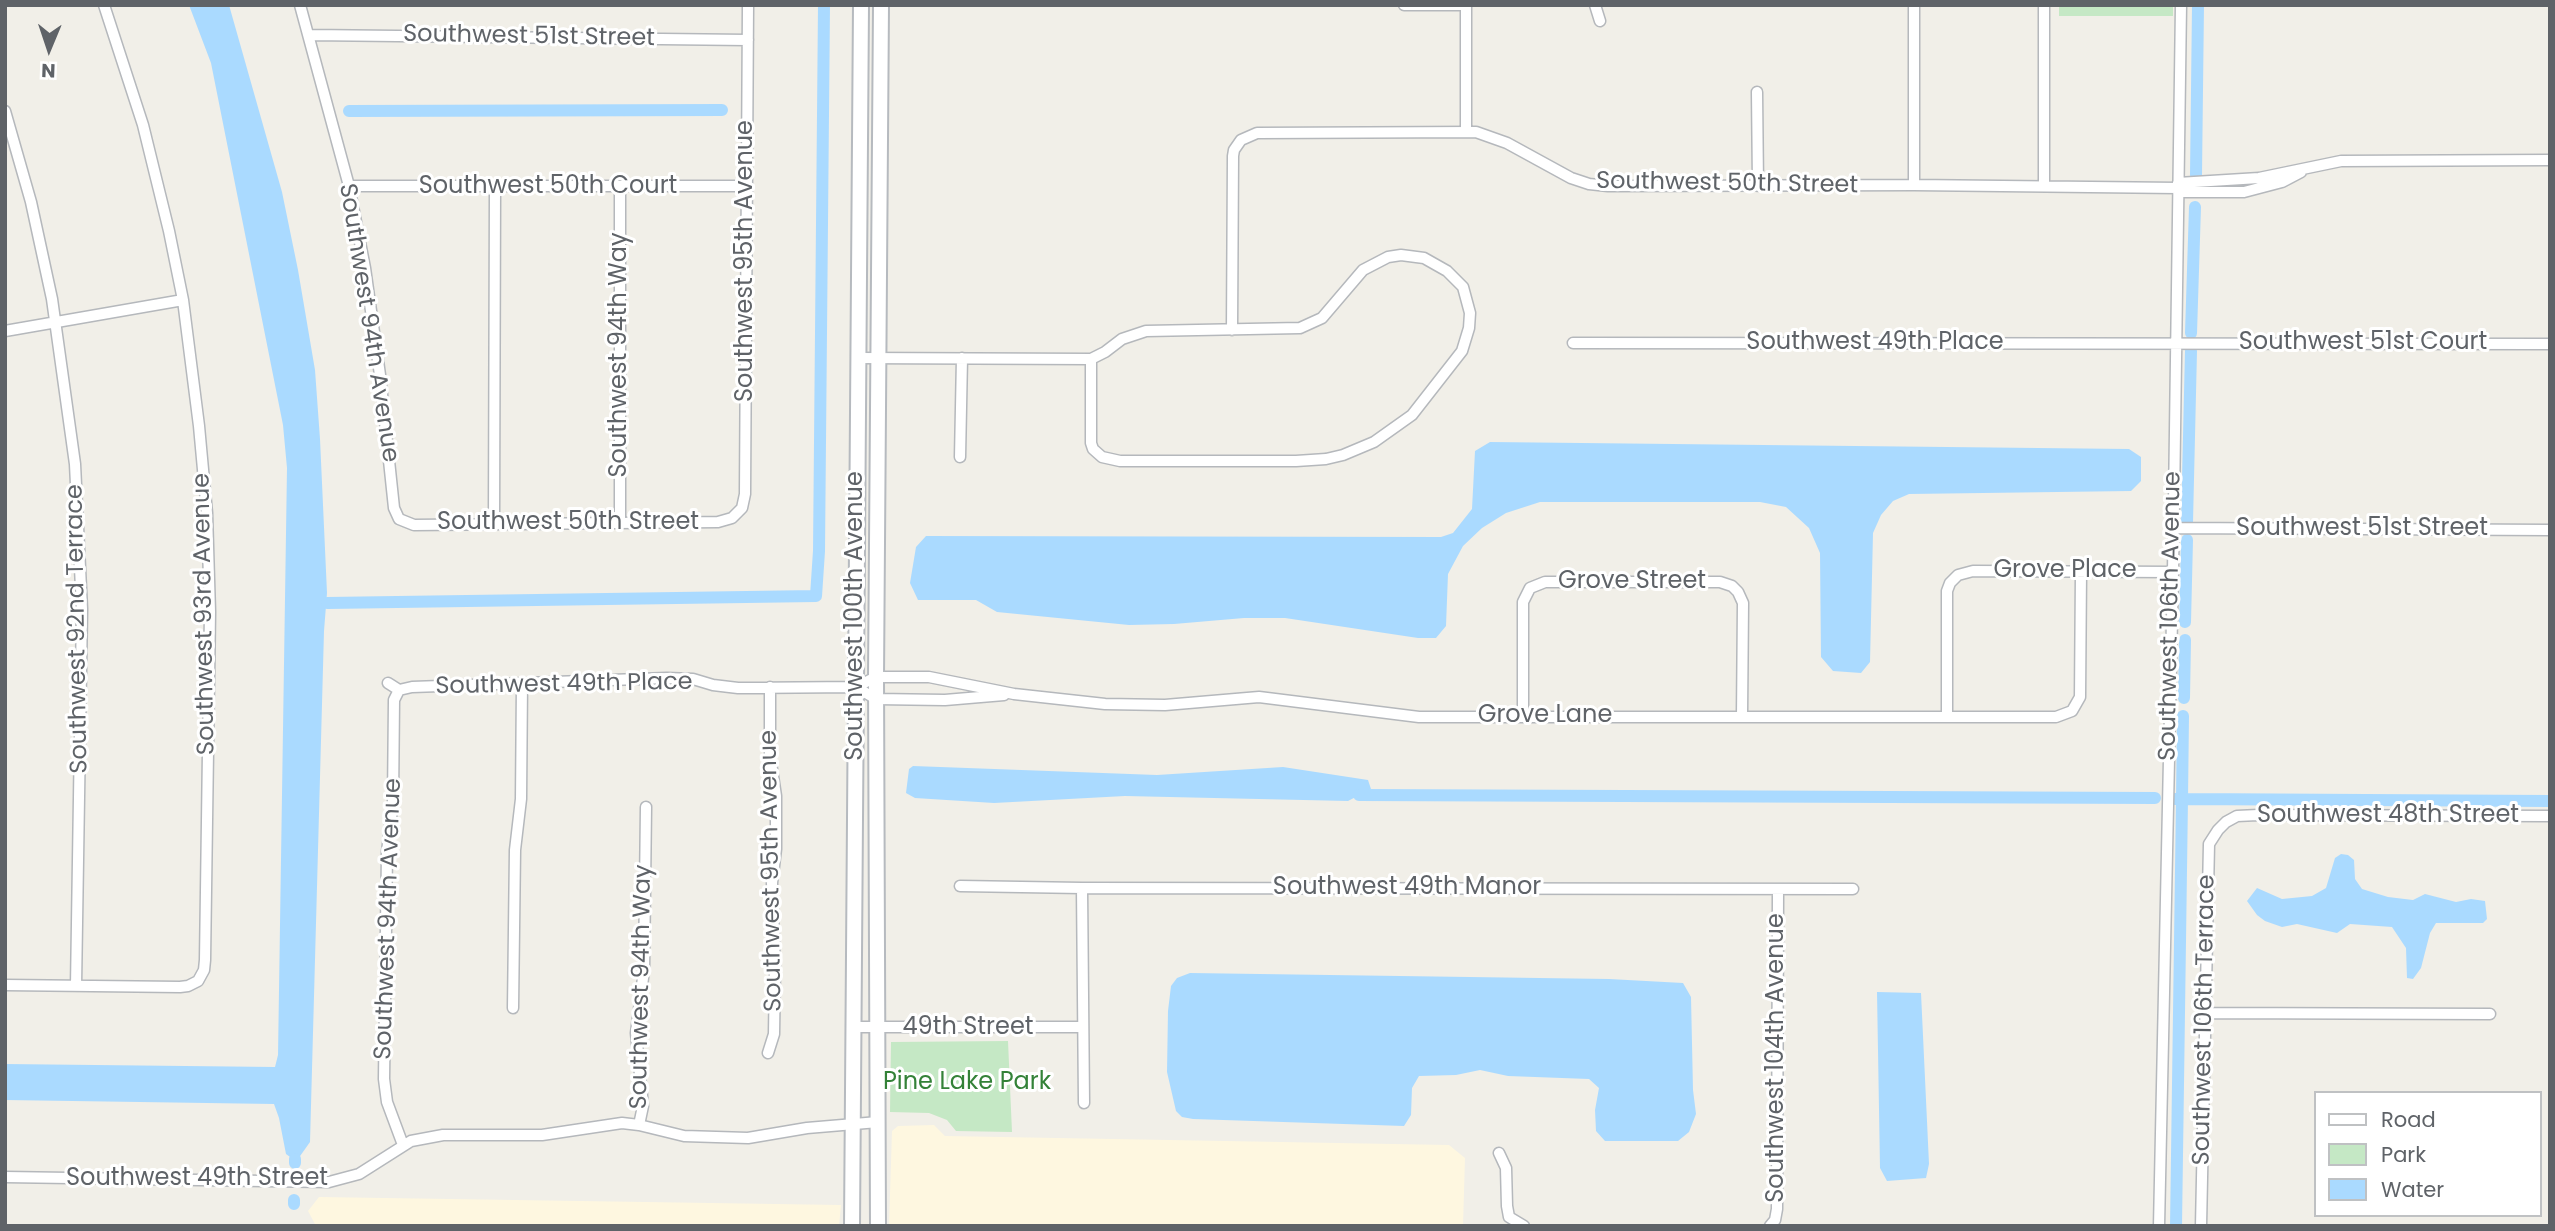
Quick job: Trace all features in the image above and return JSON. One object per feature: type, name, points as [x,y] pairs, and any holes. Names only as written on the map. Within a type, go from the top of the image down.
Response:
[{"type":"main road","name":"Southwest 100th Avenue","points":[[852,1226],[861,5]]},
{"type":"main road","name":"Southwest 100th Avenue","points":[[878,1226],[876,677],[881,5]]},
{"type":"street","name":"Southwest 93rd Avenue","points":[[76,986],[188,986],[198,981],[205,961],[209,561],[202,458],[183,300],[152,160],[104,5]]},
{"type":"street","name":"Southwest 94th Avenue","points":[[300,5],[349,186],[373,325],[392,502],[398,519]]},
{"type":"street","name":"Southwest 95th Avenue","points":[[738,514],[745,494],[748,5]]},
{"type":"street","points":[[1404,5],[1466,5],[1466,132]]},
{"type":"street","points":[[1595,5],[1600,22]]},
{"type":"street","points":[[1914,5],[1914,185]]},
{"type":"street","points":[[2044,5],[2044,186]]},
{"type":"street","name":"Southwest 106th Avenue","points":[[2159,1226],[2174,528],[2181,5]]},
{"type":"street","name":"Southwest 51st Street","points":[[310,35],[748,40]]},
{"type":"street","points":[[1757,92],[1758,186]]},
{"type":"street","name":"Southwest 92nd Terrace","points":[[5,111],[31,202],[56,322],[72,430],[82,565],[76,986]]},
{"type":"street","name":"Southwest 50th Street","points":[[1232,330],[1233,156],[1237,145],[1246,137],[1266,133],[1466,132],[1497,138],[1571,178],[1589,184],[1631,187],[2044,186],[2245,192],[2282,182],[2304,169],[2361,160],[2550,160]]},
{"type":"street","name":"Southwest 50th Court","points":[[349,186],[747,186]]},
{"type":"street","name":"Southwest 94th Way","points":[[620,187],[620,523]]},
{"type":"street","points":[[494,524],[495,188]]},
{"type":"street","points":[[858,358],[1091,359],[1133,333],[1161,330],[1284,330],[1313,324],[1322,318],[1363,270],[1388,257],[1401,255],[1435,262],[1457,279],[1467,298],[1470,313],[1467,341],[1455,362],[1402,424],[1374,442],[1343,455],[1296,461],[1121,461],[1102,457],[1093,449],[1091,443],[1091,359]]},
{"type":"street","points":[[5,331],[183,300]]},
{"type":"street","name":"Southwest 49th Place","points":[[1573,343],[2177,342]]},
{"type":"street","name":"Southwest 51st Court","points":[[2177,342],[2550,344]]},
{"type":"street","points":[[960,457],[961,358]]},
{"type":"street","name":"Southwest 50th Street","points":[[398,519],[414,525],[718,522],[738,514]]},
{"type":"street","name":"Southwest 51st Street","points":[[2174,528],[2550,530]]},
{"type":"street","name":"Grove Place","points":[[1947,716],[1947,591],[1958,575],[1973,571],[2173,572]]},
{"type":"street","name":"Grove Lane","points":[[856,687],[876,677],[929,677],[1014,694],[1136,705],[1259,697],[1419,717],[2056,717],[2075,708],[2081,693],[2081,572]]},
{"type":"street","name":"Grove Street","points":[[1523,717],[1522,608],[1528,590],[1545,582],[1720,582],[1736,589],[1742,603],[1742,716]]},
{"type":"street","name":"Southwest 49th Place","points":[[399,690],[412,687],[567,680],[682,678],[725,687],[856,687]]},
{"type":"street","points":[[388,683],[399,690]]},
{"type":"street","points":[[513,1008],[514,849],[521,799],[522,683]]},
{"type":"street","name":"Southwest 95th Avenue","points":[[768,1053],[774,1034],[772,883],[776,849],[776,796],[770,756],[770,687]]},
{"type":"street","points":[[856,687],[876,699]]},
{"type":"street","name":"Southwest 94th Avenue","points":[[399,690],[394,701],[393,801],[387,852],[384,1079],[387,1102],[403,1145]]},
{"type":"street","name":"Grove Lane","points":[[876,699],[937,700],[1014,694]]},
{"type":"street","name":"Southwest 94th Way","points":[[639,1125],[643,1106],[636,1033],[644,970],[646,807]]},
{"type":"street","name":"Southwest 48th Street","points":[[2227,821],[2237,816],[2258,815],[2550,816]]},
{"type":"street","name":"Southwest 106th Terrace","points":[[2201,1226],[2209,844],[2227,821]]},
{"type":"street","name":"Southwest 49th Manor","points":[[960,886],[1853,889]]},
{"type":"street","points":[[1082,888],[1084,1103]]},
{"type":"street","name":"Southwest 104th Avenue","points":[[1771,1225],[1777,1209],[1778,889]]},
{"type":"street","points":[[5,985],[76,986]]},
{"type":"street","points":[[2206,1013],[2490,1014]]},
{"type":"street","name":"49th Street","points":[[854,1027],[1082,1027]]},
{"type":"street","name":"Southwest 49th Street","points":[[5,1177],[329,1182],[359,1174],[403,1145],[443,1135],[541,1135],[615,1124],[639,1125],[684,1136],[748,1139],[807,1128],[878,1122]]},
{"type":"street","points":[[1499,1153],[1506,1168],[1507,1206],[1513,1221],[1524,1226]]},
{"type":"shaded area","points":[[934,1125],[945,1136],[1449,1145],[1465,1158],[1463,1226],[889,1226],[892,1131],[898,1126]]},
{"type":"shaded area","points":[[319,1197],[841,1205],[839,1226],[316,1226],[308,1211]]},
{"type":"green space","points":[[2059,5],[2173,5],[2173,16],[2059,16]]},
{"type":"green space","name":"Pine Lake Park","points":[[1008,1041],[1012,1132],[956,1131],[947,1120],[929,1113],[890,1112],[891,1042]]},
{"type":"water","points":[[189,5],[229,5],[282,192],[315,370],[327,593],[310,1142],[298,1159],[286,1154],[274,1104],[5,1100],[5,1064],[275,1067],[278,1055],[287,468],[283,425],[211,63]]},
{"type":"water","points":[[1490,442],[2129,449],[2141,457],[2141,481],[2131,491],[1909,494],[1893,501],[1881,515],[1873,533],[1870,662],[1861,673],[1833,671],[1821,657],[1820,553],[1809,528],[1786,507],[1760,502],[1540,502],[1506,513],[1482,528],[1463,546],[1448,574],[1446,626],[1436,638],[1418,638],[1285,618],[1129,625],[997,612],[976,600],[918,600],[910,583],[916,547],[926,536],[1441,537],[1453,533],[1472,509],[1475,451]]},
{"type":"water","points":[[913,766],[1157,775],[1283,767],[1368,780],[1371,789],[1348,801],[1125,796],[994,803],[915,798],[906,793],[909,769]]},
{"type":"water","points":[[2341,854],[2354,860],[2355,879],[2362,889],[2388,897],[2413,900],[2425,894],[2456,902],[2471,899],[2485,901],[2487,919],[2483,923],[2436,923],[2430,933],[2421,968],[2413,979],[2407,978],[2406,948],[2392,927],[2350,924],[2337,933],[2297,924],[2282,927],[2265,921],[2247,901],[2257,888],[2282,899],[2312,896],[2326,888],[2335,858]]},
{"type":"water","points":[[1190,973],[1609,979],[1683,983],[1691,997],[1696,1114],[1689,1132],[1678,1141],[1605,1141],[1596,1131],[1595,1110],[1599,1088],[1589,1079],[1508,1076],[1480,1070],[1456,1075],[1419,1076],[1412,1088],[1411,1115],[1404,1126],[1182,1117],[1176,1111],[1167,1072],[1168,1011],[1171,986],[1177,978]]},
{"type":"water","points":[[1877,992],[1921,993],[1929,1164],[1926,1178],[1887,1181],[1880,1168]]},
{"type":"waterway","points":[[327,603],[816,596],[819,551],[824,5]]},
{"type":"waterway","points":[[2196,175],[2198,5]]},
{"type":"waterway","points":[[349,111],[722,110]]},
{"type":"waterway","points":[[2191,333],[2195,207]]},
{"type":"waterway","points":[[2187,522],[2191,351]]},
{"type":"waterway","points":[[2185,622],[2187,540]]},
{"type":"waterway","points":[[2184,698],[2185,640]]},
{"type":"waterway","points":[[2174,799],[2182,799],[2183,716]]},
{"type":"waterway","points":[[1359,795],[2155,798]]},
{"type":"waterway","points":[[2176,1226],[2182,799],[2550,801]]}]
